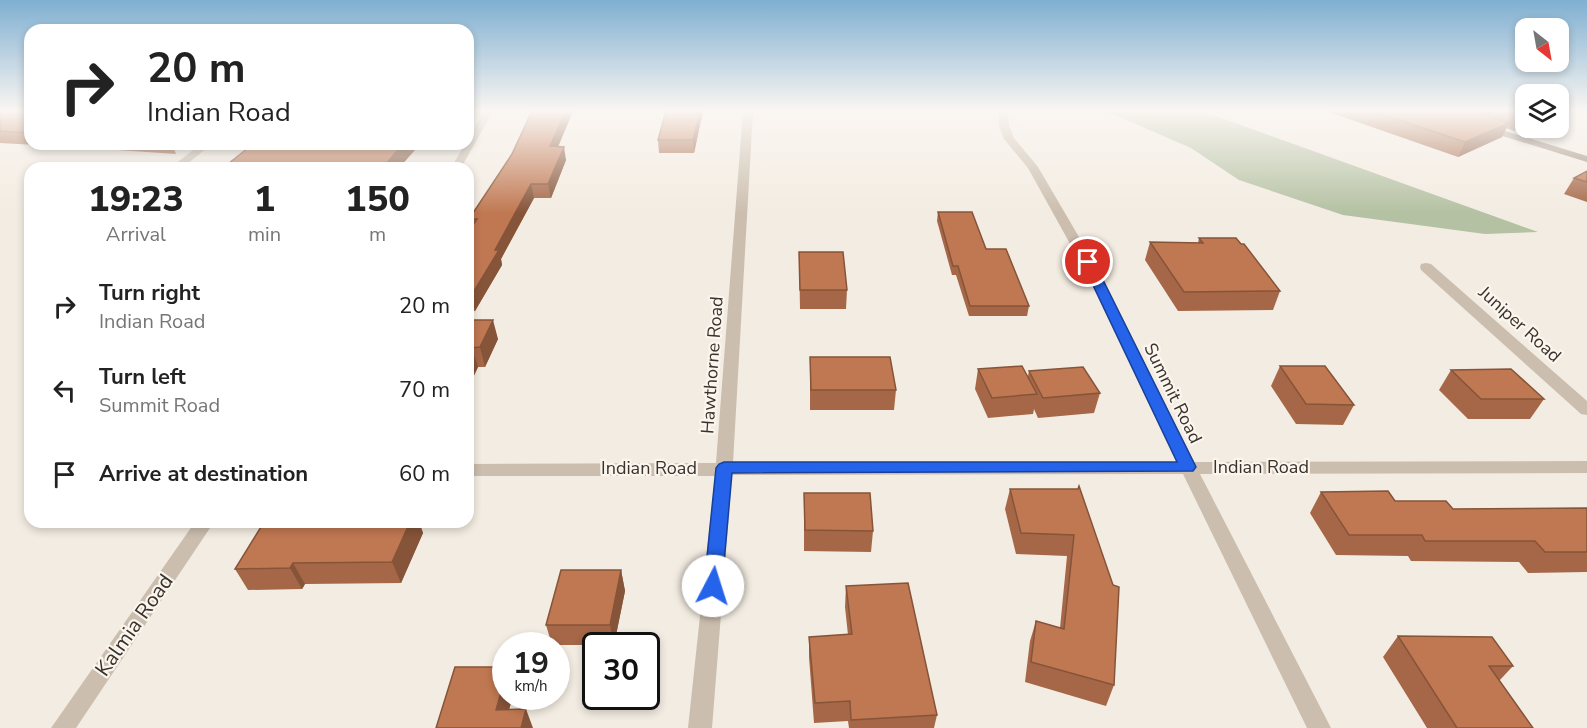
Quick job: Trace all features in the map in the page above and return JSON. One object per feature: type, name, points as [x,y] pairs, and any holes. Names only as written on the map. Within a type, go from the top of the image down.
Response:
[{"type":"main road","points":[[1541,145],[1587,159]]},
{"type":"street","name":"Hawthorne Road","points":[[700,728],[724,468],[746,145]]},
{"type":"street","name":"Summit Road","points":[[1015,145],[1033,167],[1088,262],[1319,728]]},
{"type":"street","points":[[184,162],[199,150]]},
{"type":"street","name":"Juniper Road","points":[[1426,267],[1587,410]]},
{"type":"street","name":"Indian Road","points":[[474,470],[1587,467]]},
{"type":"street","name":"Kalmia Road","points":[[63,728],[201,528]]},
{"type":"green space","points":[[1184,145],[1296,145],[1538,232],[1485,234],[1343,215],[1239,180]]},
{"type":"building","points":[[516,145],[564,147],[548,184],[531,184],[495,250],[499,250],[474,291],[474,223],[477,219],[474,219],[474,211]]},
{"type":"building","points":[[246,150],[398,150],[388,162],[230,162]]},
{"type":"building","points":[[1587,171],[1587,182],[1574,178]]},
{"type":"building","points":[[938,212],[972,212],[986,249],[1006,249],[1029,306],[970,306],[958,266],[953,266]]},
{"type":"building","points":[[1199,238],[1236,238],[1244,244],[1280,291],[1184,292],[1150,242],[1203,243]]},
{"type":"building","points":[[799,252],[843,252],[847,290],[800,290]]},
{"type":"building","points":[[474,320],[493,320],[480,347],[474,348]]},
{"type":"building","points":[[810,357],[890,357],[896,390],[811,390]]},
{"type":"building","points":[[1022,366],[1037,394],[992,398],[978,369]]},
{"type":"building","points":[[1280,366],[1325,366],[1354,405],[1306,404]]},
{"type":"building","points":[[1083,367],[1100,393],[1043,398],[1029,371]]},
{"type":"building","points":[[1511,369],[1544,399],[1481,399],[1451,370]]},
{"type":"building","points":[[1079,486],[1113,585],[1119,587],[1114,685],[1031,662],[1036,621],[1064,629],[1074,535],[1021,533],[1010,489],[1078,489]]},
{"type":"building","points":[[1388,491],[1395,501],[1446,501],[1453,509],[1587,508],[1587,552],[1545,552],[1535,541],[1425,541],[1422,535],[1349,535],[1321,492]]},
{"type":"building","points":[[804,493],[870,493],[873,531],[805,530]]},
{"type":"building","points":[[260,528],[407,528],[392,562],[293,563],[290,568],[235,569]]},
{"type":"building","points":[[561,570],[621,570],[610,625],[546,625]]},
{"type":"building","points":[[908,583],[937,715],[851,720],[850,701],[815,703],[809,637],[852,634],[846,586]]},
{"type":"building","points":[[1398,636],[1492,637],[1513,666],[1489,666],[1533,728],[1457,728]]},
{"type":"building","points":[[455,667],[492,667],[492,710],[526,710],[521,728],[436,728]]},
{"type":"route","points":[[713,586],[724,468],[1188,467],[1088,262]]}]
